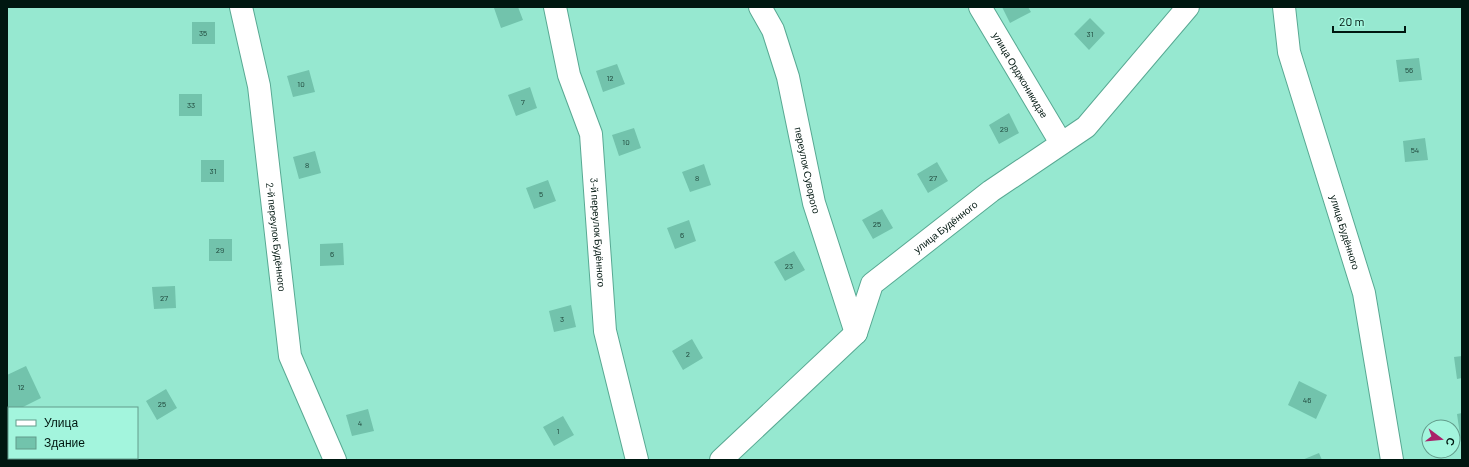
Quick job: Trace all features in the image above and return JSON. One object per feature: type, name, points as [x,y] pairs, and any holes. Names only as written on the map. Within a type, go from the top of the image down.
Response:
[{"type":"street","name":"2-й переулок Будённого","points":[[241,7],[259,86],[290,356],[335,460]]},
{"type":"street","name":"3-й переулок Будённого","points":[[555,7],[569,75],[591,134],[605,331],[636,460]]},
{"type":"street","name":"переулок Суворого","points":[[760,7],[773,30],[788,77],[814,202],[856,333]]},
{"type":"street","name":"улица Орджоникидзе","points":[[980,7],[1061,143]]},
{"type":"street","name":"улица Будённого","points":[[721,460],[856,333],[872,284],[991,191],[1086,127],[1188,7]]},
{"type":"street","name":"улица Будённого","points":[[1284,7],[1289,52],[1364,293],[1392,460]]},
{"type":"building","points":[[518,7],[523,20],[501,28],[494,8]]},
{"type":"building","points":[[1002,7],[1028,7],[1031,12],[1010,23]]},
{"type":"building","points":[[1090,18],[1105,33],[1089,50],[1074,34]]},
{"type":"building","points":[[192,22],[215,22],[215,44],[192,44]]},
{"type":"building","points":[[1419,58],[1422,80],[1399,82],[1396,60]]},
{"type":"building","points":[[617,64],[625,84],[603,92],[596,71]]},
{"type":"building","points":[[309,70],[315,92],[293,97],[287,76]]},
{"type":"building","points":[[530,87],[537,108],[516,116],[508,95]]},
{"type":"building","points":[[179,94],[202,94],[202,116],[179,116]]},
{"type":"building","points":[[1009,113],[1019,133],[999,144],[989,125]]},
{"type":"building","points":[[634,128],[641,148],[619,156],[612,135]]},
{"type":"building","points":[[1425,138],[1428,160],[1405,162],[1403,141]]},
{"type":"building","points":[[315,151],[321,173],[299,179],[293,157]]},
{"type":"building","points":[[201,160],[224,160],[224,182],[201,182]]},
{"type":"building","points":[[937,162],[948,181],[928,193],[917,174]]},
{"type":"building","points":[[704,164],[711,185],[690,192],[682,172]]},
{"type":"building","points":[[548,180],[556,201],[534,209],[526,188]]},
{"type":"building","points":[[882,209],[893,228],[873,239],[862,220]]},
{"type":"building","points":[[689,220],[696,241],[675,249],[667,228]]},
{"type":"building","points":[[209,239],[232,239],[232,261],[209,261]]},
{"type":"building","points":[[343,243],[344,265],[320,266],[320,244]]},
{"type":"building","points":[[794,251],[805,270],[785,281],[774,262]]},
{"type":"building","points":[[175,286],[176,308],[154,309],[152,287]]},
{"type":"building","points":[[571,305],[576,327],[554,332],[549,311]]},
{"type":"building","points":[[692,339],[703,358],[683,370],[672,351]]},
{"type":"building","points":[[1462,356],[1462,378],[1457,379],[1454,357]]},
{"type":"building","points":[[26,366],[41,398],[23,407],[8,407],[7,415],[7,375]]},
{"type":"building","points":[[1299,381],[1327,395],[1316,419],[1288,405]]},
{"type":"building","points":[[166,389],[177,408],[157,420],[146,401]]},
{"type":"building","points":[[368,409],[374,431],[352,436],[346,415]]},
{"type":"building","points":[[1462,413],[1462,442],[1461,419],[1458,419],[1457,414]]},
{"type":"building","points":[[563,416],[574,435],[554,446],[543,427]]},
{"type":"building","points":[[1319,453],[1322,460],[1302,460]]},
{"type":"building","points":[[80,459],[94,459],[92,460]]}]
